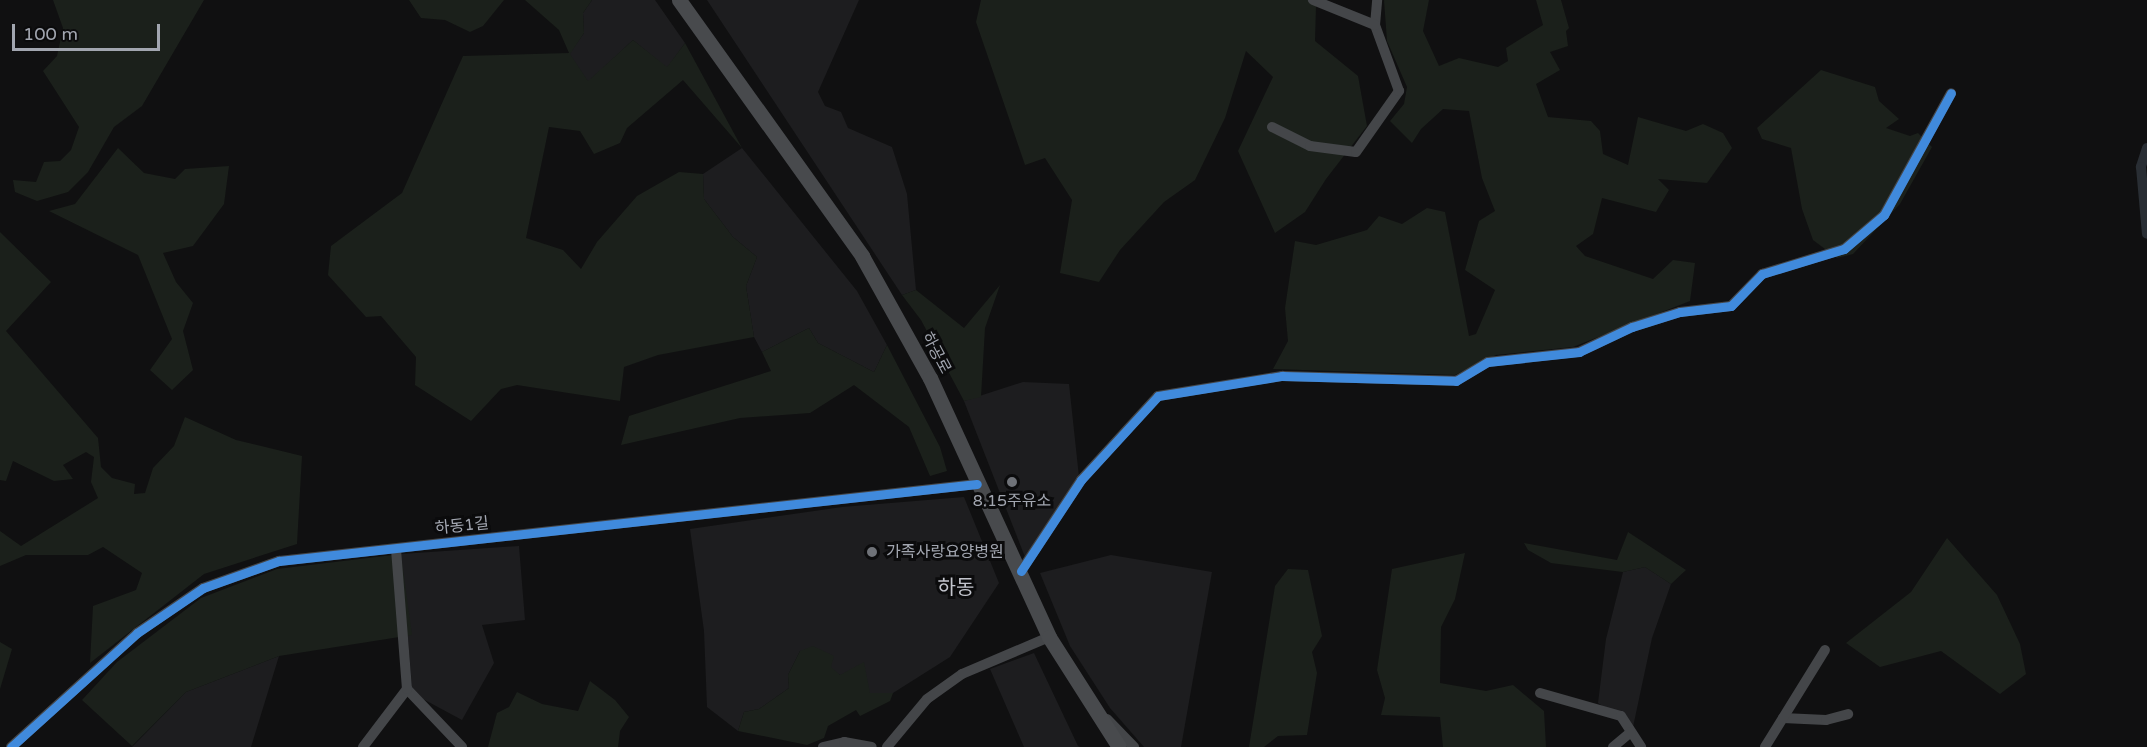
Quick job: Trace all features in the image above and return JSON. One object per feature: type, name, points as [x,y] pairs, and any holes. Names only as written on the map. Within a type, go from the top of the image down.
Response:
[{"type":"main road","name":"하공로","points":[[679,0],[862,256],[930,378],[977,484],[1021,571],[1049,637],[1119,747]]},
{"type":"street","points":[[1313,0],[1374,25]]},
{"type":"street","points":[[1272,127],[1310,146],[1356,152],[1399,91],[1374,25],[1377,0]]},
{"type":"street","points":[[1021,571],[1082,480],[1158,396],[1282,376],[1456,381],[1488,362],[1579,352],[1632,327],[1680,312],[1731,306],[1762,274],[1844,249],[1884,215],[1951,93]]},
{"type":"street","name":"하동1길","points":[[11,747],[137,633],[203,588],[279,561],[977,484]]},
{"type":"street","points":[[396,549],[407,689],[462,747]]},
{"type":"street","points":[[887,747],[927,699],[962,674],[1049,637]]},
{"type":"street","points":[[1765,747],[1825,650]]},
{"type":"street","points":[[363,747],[407,689]]},
{"type":"street","points":[[1540,693],[1621,716],[1641,747]]},
{"type":"street","points":[[1089,701],[1134,747]]},
{"type":"street","points":[[1783,718],[1826,720],[1848,714]]},
{"type":"street","points":[[1613,747],[1631,732]]},
{"type":"street","points":[[822,747],[844,742],[872,747]]},
{"type":"shaded area","points":[[53,0],[204,0],[142,106],[114,127],[88,172],[68,192],[37,201],[15,192],[13,180],[36,182],[44,162],[60,161],[71,150],[79,127],[43,71],[57,56],[63,28]]},
{"type":"shaded area","points":[[409,0],[504,0],[483,26],[470,32],[445,20],[421,18]]},
{"type":"shaded area","points":[[525,0],[592,0],[583,13],[584,33],[570,54],[588,81],[633,40],[667,67],[685,43],[742,148],[683,80],[627,128],[620,143],[594,154],[580,131],[549,127],[526,238],[563,250],[581,269],[597,242],[637,196],[679,172],[703,174],[704,199],[733,237],[757,257],[746,286],[754,337],[658,355],[624,367],[620,401],[517,385],[501,389],[471,421],[415,385],[416,357],[381,316],[366,317],[328,275],[331,246],[402,193],[463,56],[569,53],[559,30]]},
{"type":"shaded area","points":[[592,0],[655,0],[685,43],[667,68],[633,40],[588,82],[569,54],[584,33],[583,13]]},
{"type":"shaded area","points":[[707,0],[859,0],[818,92],[825,106],[841,112],[848,128],[892,147],[907,194],[916,290],[902,295]]},
{"type":"shaded area","points":[[981,0],[1320,0],[1316,6],[1315,41],[1358,76],[1367,126],[1326,179],[1305,212],[1275,233],[1238,151],[1273,77],[1246,51],[1225,118],[1195,180],[1164,202],[1120,250],[1099,282],[1060,273],[1072,200],[1045,158],[1025,165],[976,22]]},
{"type":"shaded area","points":[[1384,0],[1429,0],[1423,31],[1439,66],[1459,58],[1498,67],[1508,61],[1506,48],[1543,25],[1536,0],[1561,0],[1569,28],[1566,31],[1568,46],[1550,52],[1560,70],[1536,84],[1548,117],[1591,121],[1600,131],[1603,154],[1628,165],[1638,117],[1686,131],[1703,124],[1723,133],[1732,148],[1707,183],[1658,179],[1669,190],[1656,212],[1602,198],[1593,234],[1576,246],[1585,256],[1653,279],[1673,260],[1695,263],[1690,301],[1573,347],[1496,355],[1455,375],[1273,369],[1288,341],[1285,308],[1295,241],[1316,245],[1367,230],[1379,216],[1402,224],[1427,208],[1445,212],[1469,336],[1476,334],[1495,290],[1465,270],[1479,221],[1495,211],[1482,178],[1469,111],[1443,109],[1421,129],[1412,143],[1390,121],[1404,104],[1407,87],[1387,41]]},
{"type":"shaded area","points":[[1821,70],[1875,87],[1879,101],[1899,119],[1886,128],[1910,136],[1918,133],[1932,147],[1900,204],[1853,254],[1837,258],[1813,240],[1802,209],[1791,148],[1762,139],[1757,128]]},
{"type":"shaded area","points":[[118,148],[144,173],[175,179],[185,169],[229,166],[224,204],[193,246],[163,253],[176,282],[193,303],[183,331],[193,370],[172,390],[150,370],[172,339],[138,255],[49,211],[75,204]]},
{"type":"shaded area","points":[[742,148],[857,291],[887,345],[874,372],[818,343],[809,328],[762,352],[754,337],[746,286],[757,257],[733,237],[704,199],[703,174]]},
{"type":"shaded area","points":[[0,232],[51,282],[6,331],[98,438],[101,467],[112,478],[135,484],[134,494],[145,493],[153,468],[174,446],[185,417],[236,440],[302,456],[297,544],[204,574],[90,663],[93,606],[136,590],[142,573],[103,547],[88,555],[26,555],[0,566],[0,531],[21,546],[98,498],[91,482],[94,457],[86,452],[63,465],[73,479],[54,481],[13,461],[6,481],[0,480]]},
{"type":"shaded area","points":[[1000,285],[985,328],[981,397],[964,401],[921,320],[902,295],[916,290],[964,328]]},
{"type":"shaded area","points":[[809,328],[818,343],[874,372],[887,345],[940,447],[947,471],[930,476],[909,427],[854,385],[810,413],[740,418],[621,445],[629,416],[771,371],[762,352]]},
{"type":"shaded area","points":[[1023,382],[1069,384],[1079,477],[1025,557],[964,401]]},
{"type":"shaded area","points":[[964,497],[999,583],[950,657],[893,693],[870,693],[800,651],[788,675],[789,688],[759,709],[744,712],[738,731],[707,707],[704,631],[690,529],[842,507]]},
{"type":"shaded area","points":[[1628,532],[1686,570],[1671,584],[1645,567],[1623,572],[1551,563],[1528,550],[1524,543],[1617,560]]},
{"type":"shaded area","points":[[1947,538],[1997,595],[2020,644],[2026,674],[2000,694],[1941,651],[1880,667],[1846,643],[1911,592]]},
{"type":"shaded area","points":[[519,546],[525,620],[482,625],[494,663],[462,720],[423,699],[412,687],[401,554]]},
{"type":"shaded area","points":[[1465,553],[1455,599],[1441,627],[1440,683],[1486,691],[1513,685],[1544,711],[1546,747],[1443,747],[1440,717],[1381,715],[1385,698],[1377,670],[1392,569]]},
{"type":"shaded area","points":[[401,554],[412,635],[279,656],[186,692],[132,746],[82,700],[117,662],[201,598],[277,569]]},
{"type":"shaded area","points":[[1111,555],[1212,572],[1181,747],[1144,747],[1110,708],[1070,646],[1040,573]]},
{"type":"shaded area","points":[[1645,567],[1671,584],[1652,638],[1633,727],[1598,703],[1606,639],[1623,572]]},
{"type":"shaded area","points":[[1288,569],[1308,570],[1322,636],[1312,652],[1317,673],[1307,735],[1278,736],[1264,747],[1249,747],[1275,586]]},
{"type":"shaded area","points":[[0,642],[12,649],[0,689]]},
{"type":"shaded area","points":[[813,646],[834,656],[831,667],[840,675],[864,662],[870,693],[893,693],[890,701],[860,716],[856,710],[828,726],[824,738],[807,745],[738,731],[744,712],[759,709],[789,688],[788,675],[800,651]]},
{"type":"shaded area","points":[[1034,653],[1080,747],[1024,747],[990,669]]},
{"type":"shaded area","points":[[279,656],[251,747],[132,747],[186,692]]},
{"type":"shaded area","points":[[590,681],[615,700],[629,717],[620,731],[618,747],[488,747],[497,713],[509,707],[517,692],[542,704],[578,711]]},
{"type":"waterway","points":[[2147,148],[2141,167],[2147,234]]},
{"type":"cycle path","points":[[1021,571],[1081,480],[1158,396],[1282,376],[1456,381],[1488,362],[1579,352],[1632,327],[1680,312],[1731,306],[1762,274],[1844,249],[1884,215],[1951,93]]},
{"type":"cycle path","points":[[11,747],[137,633],[203,588],[279,561],[977,484]]},
{"type":"place","name":"8.15주유소","points":[[1012,482]]},
{"type":"place","name":"가족사랑요양병원","points":[[872,552]]},
{"type":"district","name":"하동","points":[[956,588]]}]
